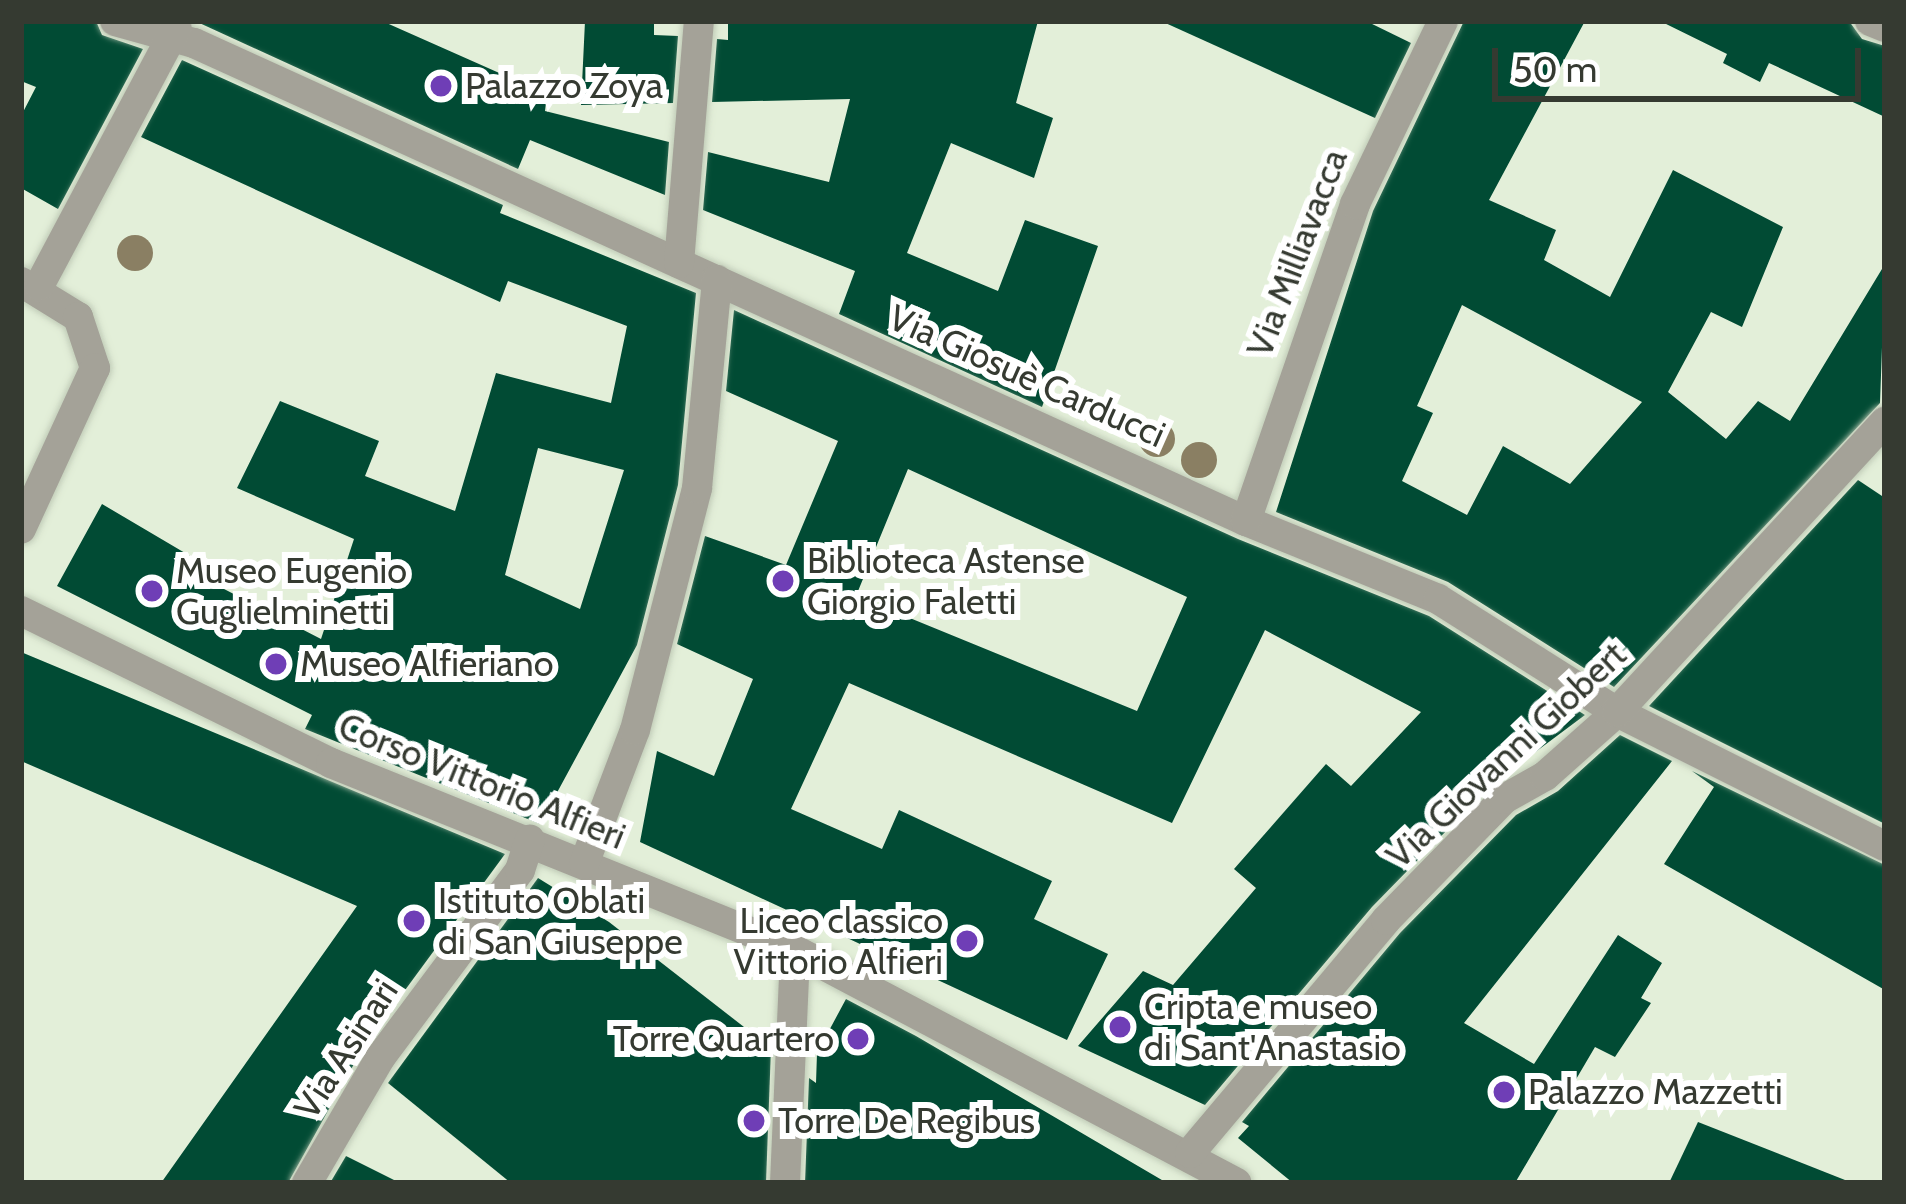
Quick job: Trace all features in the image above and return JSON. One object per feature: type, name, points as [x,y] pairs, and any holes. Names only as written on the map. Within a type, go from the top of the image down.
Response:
[{"type":"street","name":"Via Giosuè Carducci","points":[[115,21],[176,30],[1246,521],[1438,599],[1617,712],[1885,846]]},
{"type":"street","points":[[679,262],[699,21]]},
{"type":"street","name":"Via Milliavacca","points":[[1246,521],[1354,204],[1443,21]]},
{"type":"street","points":[[1870,21],[1885,27]]},
{"type":"street","points":[[21,529],[75,425],[94,368],[78,317],[30,284],[176,30]]},
{"type":"street","points":[[584,864],[635,730],[697,488],[717,280]]},
{"type":"street","name":"Via Giovanni Giobert","points":[[1190,1153],[1386,920],[1504,800],[1545,776],[1617,712],[1885,422]]},
{"type":"street","name":"Corso Vittorio Alfieri","points":[[21,611],[331,763],[795,950],[1190,1153],[1236,1183]]},
{"type":"street","name":"Via Asinari","points":[[308,1183],[380,1058],[520,870],[530,840]]},
{"type":"street","points":[[784,1183],[795,950]]},
{"type":"building","points":[[21,21],[96,21],[102,35],[143,49],[58,209],[21,188],[21,116],[36,87],[21,81]]},
{"type":"building","points":[[195,21],[382,21],[547,94],[545,111],[669,142],[665,195],[530,140],[518,169]]},
{"type":"building","points":[[585,21],[654,21],[654,35],[678,36],[673,103],[581,105]]},
{"type":"building","points":[[728,21],[1038,21],[1016,103],[1053,118],[1034,178],[951,143],[907,253],[998,291],[1025,220],[1098,246],[1042,407],[839,314],[855,271],[703,210],[708,152],[829,182],[850,99],[712,102],[717,39],[728,40]]},
{"type":"building","points":[[1161,21],[1366,21],[1411,43],[1375,118]]},
{"type":"building","points":[[1464,21],[1585,21],[1489,200],[1556,230],[1544,260],[1610,297],[1673,170],[1783,227],[1742,327],[1711,312],[1668,392],[1726,439],[1758,401],[1790,421],[1885,264],[1880,403],[1614,687],[1448,582],[1276,512],[1373,211]],"holes":[[[1462,305],[1642,402],[1570,484],[1503,446],[1467,515],[1402,481],[1433,413],[1417,406]]]},
{"type":"building","points":[[1660,21],[1849,21],[1862,39],[1885,46],[1885,117],[1769,63],[1760,82],[1723,63],[1727,54]]},
{"type":"building","points":[[182,60],[503,205],[500,213],[696,293],[678,485],[637,645],[540,824],[305,729],[312,715],[57,586],[102,504],[202,563],[195,574],[321,639],[354,539],[237,488],[280,401],[379,441],[365,476],[455,511],[496,373],[611,403],[627,326],[508,281],[500,302],[141,137]],"holes":[[[538,448],[624,470],[580,609],[505,575]]]},
{"type":"building","points":[[734,310],[1238,539],[1429,616],[1585,715],[1491,785],[1372,907],[1205,1105],[1078,1046],[1143,971],[1173,985],[1256,888],[1234,869],[1326,764],[1351,786],[1421,712],[1265,630],[1172,823],[849,683],[791,809],[882,849],[899,810],[1052,881],[1034,919],[1108,954],[1067,1040],[640,842],[657,751],[714,776],[753,679],[677,644],[705,536],[786,565],[838,441],[726,391]],"holes":[[[908,469],[1187,597],[1137,711],[856,596]]]},
{"type":"building","points":[[1858,480],[1885,498],[1885,824],[1649,706]]},
{"type":"building","name":"Istituto Oblati di San Giuseppe","points":[[21,652],[505,854],[364,1046],[288,1183],[161,1183],[357,906],[21,761]]},
{"type":"building","points":[[1620,735],[1672,761],[1464,1023],[1534,1064],[1618,935],[1662,963],[1641,998],[1651,1003],[1615,1057],[1595,1047],[1515,1183],[1293,1183],[1238,1138],[1249,1126],[1242,1122],[1400,933],[1516,815],[1558,791]]},
{"type":"building","points":[[1692,771],[1885,865],[1885,990],[1664,864],[1714,787]]},
{"type":"building","points":[[538,878],[609,922],[771,1048],[766,1183],[511,1183],[388,1083]]},
{"type":"building","points":[[846,999],[1167,1183],[805,1183],[809,1078],[816,1083],[817,1053]]},
{"type":"building","points":[[1698,1122],[1845,1180],[1845,1183],[1669,1183]]},
{"type":"building","points":[[346,1156],[400,1183],[330,1183]]},
{"type":"place","name":"Palazzo Zoya","points":[[441,86]]},
{"type":"place","name":"Biblioteca Astense Giorgio Faletti","points":[[783,581]]},
{"type":"place","name":"Museo Eugenio Guglielminetti","points":[[152,591]]},
{"type":"place","name":"Museo Alfieriano","points":[[276,664]]},
{"type":"place","name":"Istituto Oblati di San Giuseppe","points":[[414,921]]},
{"type":"place","name":"Liceo classico Vittorio Alfieri","points":[[967,941]]},
{"type":"place","name":"Cripta e museo di Sant'Anastasio","points":[[1120,1027]]},
{"type":"place","name":"Torre Quartero","points":[[858,1039]]},
{"type":"place","name":"Palazzo Mazzetti","points":[[1504,1092]]},
{"type":"place","name":"Torre De Regibus","points":[[754,1121]]}]
